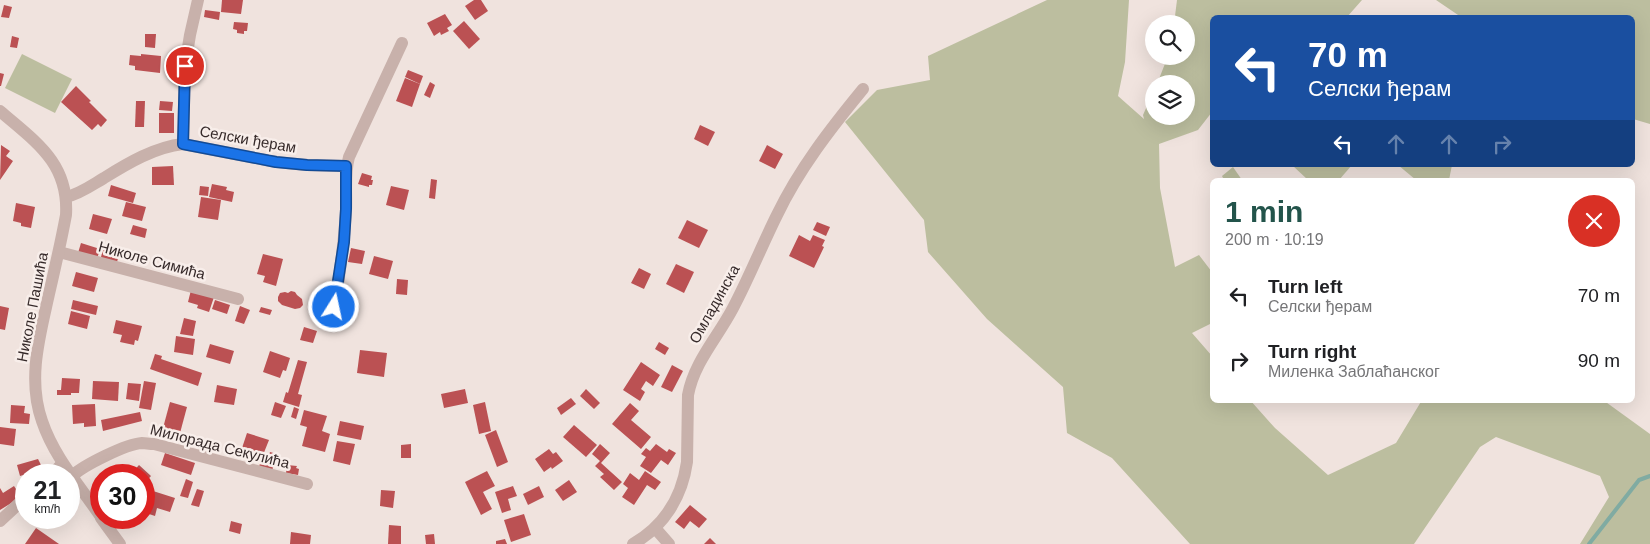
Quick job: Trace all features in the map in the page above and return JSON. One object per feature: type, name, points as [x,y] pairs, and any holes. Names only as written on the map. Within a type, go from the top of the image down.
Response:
[{"type":"street","points":[[183,144],[185,66],[198,0]]},
{"type":"street","points":[[334,307],[344,242],[346,166],[352,148],[402,43]]},
{"type":"street","name":"Омладинска","points":[[633,544],[655,528],[665,517],[675,501],[686,471],[688,395],[697,368],[735,304],[777,213],[797,179],[818,147],[863,89]]},
{"type":"street","name":"Николе Пашића","points":[[0,111],[36,142],[53,161],[59,172],[66,197],[66,215],[38,346],[36,377],[39,413],[62,464]]},
{"type":"street","name":"Селски ђерам","points":[[66,197],[82,191],[135,159],[174,145],[183,144],[276,162],[346,166]]},
{"type":"street","name":"Николе Симића","points":[[59,252],[238,299]]},
{"type":"street","name":"Милорада Секулића","points":[[80,470],[130,446],[142,443],[154,444],[307,484]]},
{"type":"street","name":"Николе Пашића","points":[[80,487],[90,501]]},
{"type":"street","points":[[0,521],[15,507]]},
{"type":"street","points":[[655,528],[669,544]]},
{"type":"street","name":"Николе Пашића","points":[[109,529],[120,544]]},
{"type":"green space","points":[[1047,0],[1129,0],[1125,62],[1118,96],[1144,119],[1145,110],[1145,125],[1195,125],[1195,75],[1161,75],[1164,65],[1195,65],[1195,15],[1175,15],[1177,0],[1362,0],[1349,15],[1210,15],[1210,115],[1198,130],[1159,144],[1160,188],[1175,267],[1199,255],[1210,269],[1210,324],[1192,333],[1210,354],[1210,403],[1253,403],[1275,428],[1328,475],[1396,443],[1420,403],[1607,403],[1650,434],[1650,544],[1580,544],[1609,497],[1600,476],[1496,437],[1480,447],[1414,544],[1190,544],[1112,458],[1067,433],[1063,387],[987,319],[928,252],[924,220],[845,122],[877,90],[930,80],[928,56]]},
{"type":"green space","points":[[1436,0],[1650,0],[1650,124],[1635,120],[1635,15],[1458,15]]},
{"type":"green space","points":[[22,54],[72,79],[55,113],[5,88]]},
{"type":"green space","points":[[1233,167],[1241,178],[1223,178],[1222,176]]},
{"type":"green space","points":[[1294,167],[1350,167],[1341,178],[1306,178]]},
{"type":"green space","points":[[1400,167],[1452,167],[1449,178],[1414,178]]},
{"type":"building","points":[[222,0],[243,0],[241,14],[221,12]]},
{"type":"building","points":[[474,0],[481,0],[488,11],[475,20],[465,6]]},
{"type":"building","points":[[4,5],[12,7],[9,18],[1,17]]},
{"type":"building","points":[[205,10],[220,12],[219,20],[204,17]]},
{"type":"building","points":[[445,14],[452,25],[447,28],[449,31],[441,35],[440,32],[434,36],[427,23]]},
{"type":"building","points":[[464,21],[480,39],[469,49],[453,31]]},
{"type":"building","points":[[234,22],[248,23],[247,31],[244,31],[244,34],[237,33],[237,30],[233,29]]},
{"type":"building","points":[[145,34],[156,34],[155,48],[145,47]]},
{"type":"building","points":[[12,36],[19,38],[17,48],[10,47]]},
{"type":"building","points":[[141,54],[161,56],[160,73],[135,70],[135,66],[129,65],[130,55],[141,56]]},
{"type":"building","points":[[408,70],[423,76],[420,84],[405,77]]},
{"type":"building","points":[[0,73],[4,74],[1,86],[0,86]]},
{"type":"building","points":[[405,78],[420,84],[412,107],[396,101]]},
{"type":"building","points":[[430,82],[435,85],[430,98],[424,95]]},
{"type":"building","points":[[76,86],[107,120],[101,127],[98,124],[92,130],[61,102]]},
{"type":"building","points":[[136,101],[145,101],[144,127],[135,127]]},
{"type":"building","points":[[160,101],[173,102],[172,111],[159,110]]},
{"type":"building","points":[[159,113],[174,113],[174,133],[159,133]]},
{"type":"building","points":[[700,125],[715,132],[708,146],[694,139]]},
{"type":"building","points":[[1,145],[10,151],[6,156],[13,161],[0,180]]},
{"type":"building","points":[[767,145],[783,154],[775,169],[759,161]]},
{"type":"building","points":[[173,166],[174,185],[152,185],[152,167]]},
{"type":"building","points":[[362,173],[372,176],[372,185],[369,185],[369,187],[358,184]]},
{"type":"building","points":[[431,179],[437,180],[435,199],[429,198]]},
{"type":"building","points":[[212,184],[227,187],[226,190],[234,192],[232,202],[209,197]]},
{"type":"building","points":[[111,185],[136,193],[133,203],[108,196]]},
{"type":"building","points":[[200,186],[209,187],[208,196],[199,195]]},
{"type":"building","points":[[391,186],[409,190],[404,210],[386,205]]},
{"type":"building","points":[[201,197],[221,200],[218,220],[198,217]]},
{"type":"building","points":[[126,202],[146,207],[142,221],[122,216]]},
{"type":"building","points":[[16,203],[35,207],[31,228],[21,226],[21,223],[13,221]]},
{"type":"building","points":[[93,214],[112,219],[107,234],[89,229]]},
{"type":"building","points":[[687,220],[708,230],[699,248],[678,238]]},
{"type":"building","points":[[817,222],[830,227],[826,236],[813,230]]},
{"type":"building","points":[[133,225],[147,229],[145,238],[130,234]]},
{"type":"building","points":[[799,235],[810,241],[813,235],[825,240],[822,246],[824,247],[814,268],[789,256]]},
{"type":"building","points":[[81,243],[100,249],[97,259],[78,253]]},
{"type":"building","points":[[104,247],[120,252],[116,265],[100,260]]},
{"type":"building","points":[[351,248],[365,251],[362,264],[348,262]]},
{"type":"building","points":[[263,254],[283,259],[276,286],[263,282],[265,276],[257,274]]},
{"type":"building","points":[[374,256],[393,261],[388,279],[369,274]]},
{"type":"building","points":[[676,264],[694,272],[684,293],[666,284]]},
{"type":"building","points":[[639,268],[651,274],[644,289],[631,283]]},
{"type":"building","points":[[76,272],[98,278],[94,292],[72,286]]},
{"type":"building","points":[[397,279],[408,280],[407,295],[396,294]]},
{"type":"building","points":[[191,290],[214,297],[209,312],[197,308],[198,305],[188,302]]},
{"type":"building","points":[[295,292],[302,299],[303,305],[300,308],[295,309],[282,305],[278,301],[280,293]]},
{"type":"building","points":[[73,300],[98,306],[96,315],[71,309]]},
{"type":"building","points":[[215,300],[230,305],[227,314],[212,309]]},
{"type":"building","points":[[0,306],[9,308],[5,330],[0,329]]},
{"type":"building","points":[[240,306],[250,310],[244,324],[235,321]]},
{"type":"building","points":[[261,307],[272,310],[270,315],[259,312]]},
{"type":"building","points":[[71,311],[90,316],[87,329],[68,324]]},
{"type":"building","points":[[184,318],[196,321],[193,336],[180,334]]},
{"type":"building","points":[[116,320],[142,326],[138,341],[135,340],[134,345],[120,342],[122,335],[113,333]]},
{"type":"building","points":[[304,327],[317,331],[313,343],[300,340]]},
{"type":"building","points":[[176,336],[195,339],[193,355],[174,352]]},
{"type":"building","points":[[659,342],[669,348],[665,355],[655,349]]},
{"type":"building","points":[[210,344],[234,351],[230,364],[206,357]]},
{"type":"building","points":[[360,350],[387,353],[384,377],[357,373]]},
{"type":"building","points":[[270,351],[290,358],[286,371],[283,370],[280,378],[263,372]]},
{"type":"building","points":[[155,354],[162,356],[161,359],[202,373],[198,386],[150,369]]},
{"type":"building","points":[[298,360],[307,362],[298,394],[302,395],[299,407],[283,402],[286,392],[288,393]]},
{"type":"building","points":[[641,362],[660,375],[653,386],[646,381],[641,389],[645,392],[640,401],[623,390]]},
{"type":"building","points":[[672,365],[683,371],[672,392],[661,387]]},
{"type":"building","points":[[62,378],[80,379],[79,393],[57,395],[57,390],[61,390]]},
{"type":"building","points":[[93,381],[119,382],[118,401],[92,399]]},
{"type":"building","points":[[144,381],[156,383],[151,410],[139,408]]},
{"type":"building","points":[[128,383],[141,384],[139,401],[126,399]]},
{"type":"building","points":[[217,385],[237,389],[234,405],[214,402]]},
{"type":"building","points":[[465,389],[468,403],[444,408],[441,394]]},
{"type":"building","points":[[586,389],[600,403],[594,409],[580,396]]},
{"type":"building","points":[[571,398],[576,404],[561,415],[557,408]]},
{"type":"building","points":[[170,402],[187,407],[180,433],[163,428]]},
{"type":"building","points":[[275,402],[286,406],[281,418],[271,415]]},
{"type":"building","points":[[485,402],[491,431],[479,434],[473,405]]},
{"type":"building","points":[[630,403],[639,411],[631,420],[651,437],[641,449],[612,424]]},
{"type":"building","points":[[95,404],[96,426],[84,427],[84,423],[73,424],[72,405]]},
{"type":"building","points":[[11,405],[25,406],[24,413],[30,414],[29,424],[10,423]]},
{"type":"building","points":[[294,407],[299,409],[296,419],[291,417]]},
{"type":"building","points":[[304,410],[327,416],[322,431],[330,434],[325,452],[302,446],[307,427],[300,425]]},
{"type":"building","points":[[140,412],[142,421],[103,431],[101,420]]},
{"type":"building","points":[[340,421],[364,426],[361,440],[337,435]]},
{"type":"building","points":[[574,425],[597,445],[586,457],[563,437]]},
{"type":"building","points":[[0,427],[16,429],[14,446],[0,444]]},
{"type":"building","points":[[496,430],[508,462],[497,467],[485,435]]},
{"type":"building","points":[[247,433],[269,440],[263,455],[242,448]]},
{"type":"building","points":[[337,441],[355,444],[350,465],[333,461]]},
{"type":"building","points":[[411,444],[411,458],[401,458],[401,445]]},
{"type":"building","points":[[600,444],[610,453],[601,463],[622,482],[614,490],[600,477],[604,474],[595,466],[600,461],[592,454]]},
{"type":"building","points":[[656,444],[667,452],[669,449],[676,453],[668,465],[661,460],[651,473],[640,466],[646,457],[641,454],[646,448],[650,451]]},
{"type":"building","points":[[549,449],[553,454],[556,452],[563,461],[544,472],[535,459]]},
{"type":"building","points":[[270,452],[277,454],[272,471],[259,467],[261,460],[267,461]]},
{"type":"building","points":[[165,453],[195,463],[191,475],[161,465]]},
{"type":"building","points":[[38,459],[40,464],[20,464]]},
{"type":"building","points":[[287,465],[297,466],[296,468],[299,469],[298,475],[286,473]]},
{"type":"building","points":[[487,471],[495,486],[483,492],[492,509],[481,515],[465,482]]},
{"type":"building","points":[[645,471],[661,482],[655,490],[647,485],[634,505],[622,497],[628,488],[623,484],[630,473],[639,480]]},
{"type":"building","points":[[186,479],[193,482],[188,498],[180,496]]},
{"type":"building","points":[[569,480],[577,492],[563,501],[555,490]]},
{"type":"building","points":[[14,486],[15,488],[15,501],[0,510],[0,488],[3,493]]},
{"type":"building","points":[[513,486],[517,496],[508,499],[511,510],[502,513],[495,492]]},
{"type":"building","points":[[539,486],[544,497],[528,505],[523,494]]},
{"type":"building","points":[[197,489],[204,491],[199,507],[191,505]]},
{"type":"building","points":[[381,490],[395,491],[393,508],[380,506]]},
{"type":"building","points":[[155,492],[175,498],[170,512],[157,508],[155,516]]},
{"type":"building","points":[[690,505],[707,519],[699,528],[690,521],[684,529],[675,522]]},
{"type":"building","points":[[524,514],[531,535],[511,542],[504,520]]},
{"type":"building","points":[[231,521],[242,524],[240,534],[229,531]]},
{"type":"building","points":[[389,525],[401,526],[401,544],[388,544]]},
{"type":"building","points":[[35,529],[37,529],[59,544],[25,544]]},
{"type":"building","points":[[291,532],[311,535],[310,544],[290,544]]},
{"type":"building","points":[[434,534],[435,544],[426,544],[425,535]]},
{"type":"building","points":[[710,538],[716,544],[704,544]]},
{"type":"building","points":[[505,539],[507,544],[496,544],[496,541]]},
{"type":"waterway","points":[[1589,544],[1639,480],[1650,476]]},
{"type":"route","points":[[185,66],[183,144],[276,162],[346,166],[344,242],[334,307]]}]
